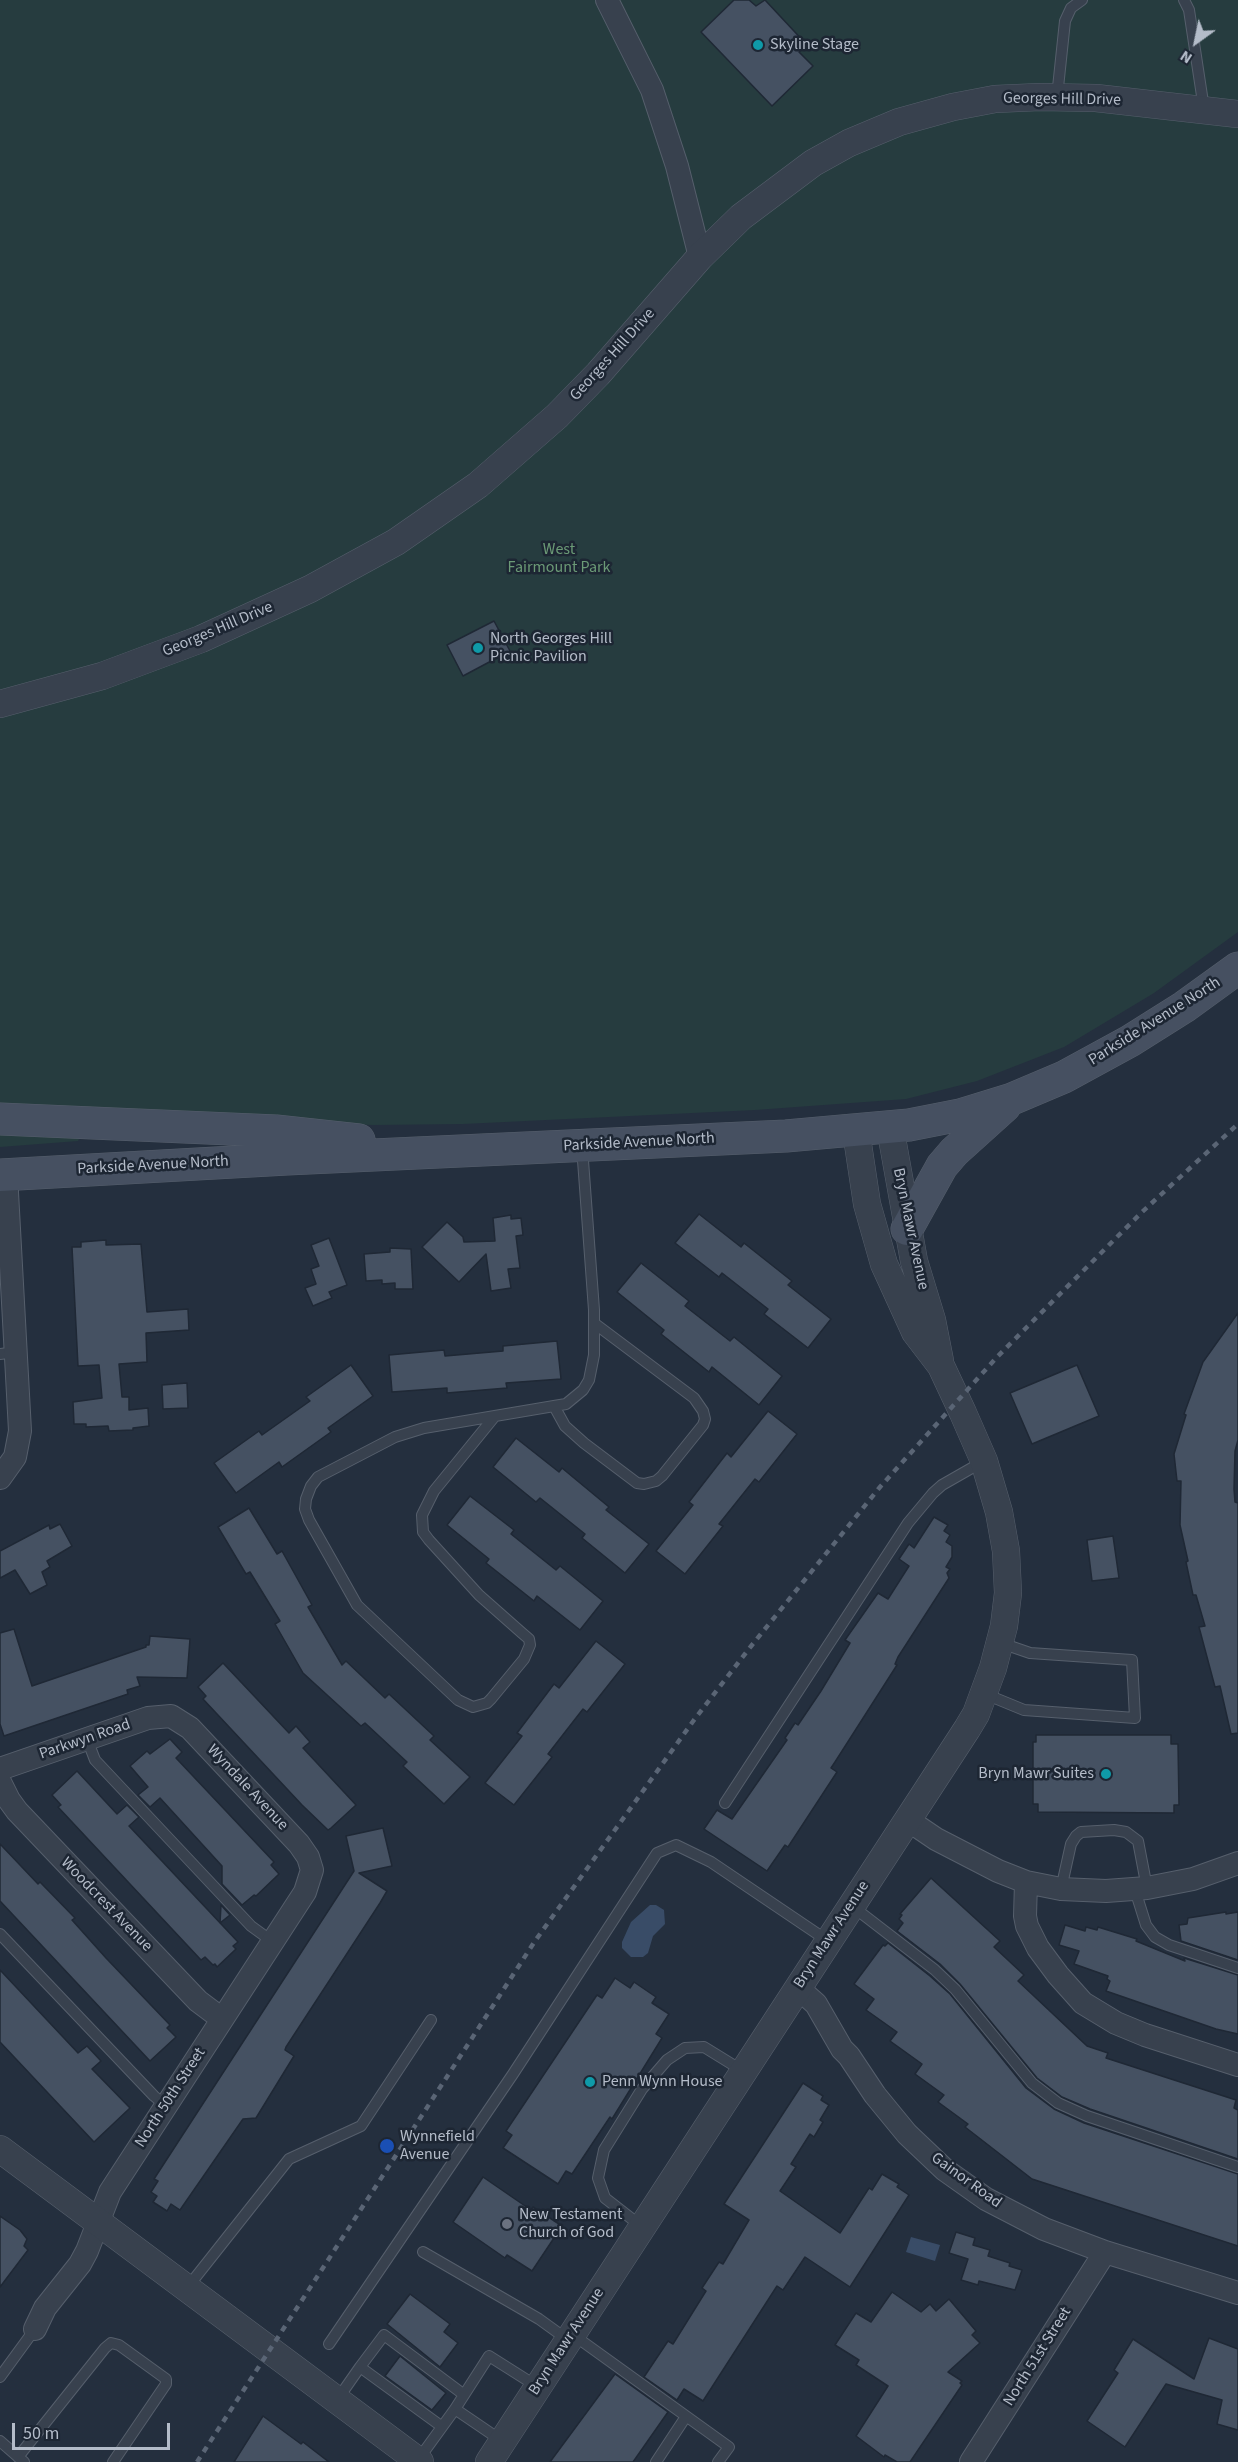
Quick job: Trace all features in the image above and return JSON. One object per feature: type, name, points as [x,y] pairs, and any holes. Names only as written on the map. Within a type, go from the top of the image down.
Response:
[{"type":"main road","name":"Parkside Avenue North","points":[[3,1174],[856,1131],[890,1127],[960,1115],[1012,1099],[1064,1077],[1130,1041],[1184,1007],[1238,968]]},
{"type":"main road","points":[[907,1229],[942,1166],[961,1145],[1012,1099]]},
{"type":"main road","points":[[0,1119],[276,1131],[462,1150]]},
{"type":"street","points":[[607,0],[652,90],[677,166],[700,257]]},
{"type":"street","name":"Georges Hill Drive","points":[[0,704],[102,676],[201,639],[310,589],[396,542],[478,485],[558,416],[598,374],[700,257],[741,217],[813,163],[849,143],[899,122],[953,107],[995,99],[1096,98],[1238,114]]},
{"type":"street","name":"Bryn Mawr Avenue","points":[[890,1127],[907,1229],[921,1287],[932,1320],[941,1366]]},
{"type":"street","name":"Bryn Mawr Avenue","points":[[496,2452],[967,1730],[985,1694],[1000,1643],[1008,1593],[1006,1551],[999,1512],[984,1461],[941,1366],[915,1332],[884,1264],[867,1204],[856,1131]]},
{"type":"street","points":[[0,1478],[15,1457],[19,1445],[8,1353],[3,1174]]},
{"type":"street","name":"Parkwyn Road","points":[[0,1769],[148,1718],[171,1716]]},
{"type":"street","name":"Wyndale Avenue","points":[[171,1716],[190,1728],[299,1844],[308,1857],[312,1870]]},
{"type":"street","name":"Woodcrest Avenue","points":[[0,1782],[17,1811],[198,2001],[222,2019]]},
{"type":"street","points":[[908,1820],[968,1857],[1026,1882],[1060,1889],[1141,1889],[1193,1879],[1238,1863]]},
{"type":"street","name":"North 50th Street","points":[[35,2329],[45,2308],[80,2264],[110,2192],[309,1885],[312,1870]]},
{"type":"street","points":[[1026,1882],[1027,1926],[1038,1948],[1083,2003],[1145,2035],[1238,2065]]},
{"type":"street","name":"Gainor Road","points":[[798,1988],[816,2004],[842,2049],[874,2095],[906,2134],[945,2170],[986,2199],[1044,2229],[1105,2252],[1238,2294]]},
{"type":"street","points":[[0,2149],[419,2461]]},
{"type":"street","name":"North 51st Street","points":[[971,2462],[1105,2252]]},
{"type":"lane","points":[[1057,97],[1065,21],[1070,10],[1082,0]]},
{"type":"lane","points":[[1184,0],[1189,10],[1204,109]]},
{"type":"lane","points":[[495,1416],[434,1491],[422,1515],[423,1532],[479,1595],[522,1633],[530,1645],[524,1659],[491,1699],[487,1703],[473,1707],[458,1700],[357,1605],[309,1520],[305,1509],[306,1499],[311,1486],[318,1477],[382,1442],[417,1430],[495,1416],[566,1404],[576,1398],[589,1380],[594,1355],[594,1323],[582,1145]]},
{"type":"lane","points":[[554,1406],[565,1426],[573,1433],[637,1483],[644,1484],[656,1481],[662,1476],[703,1425],[705,1419],[703,1411],[694,1398],[594,1323]]},
{"type":"lane","points":[[725,1803],[908,1523],[942,1485],[984,1461]]},
{"type":"lane","points":[[985,1694],[1024,1710],[1135,1718],[1132,1660],[1030,1653],[1000,1643]]},
{"type":"lane","points":[[87,1739],[95,1760],[251,1926],[273,1942]]},
{"type":"lane","points":[[1060,1889],[1071,1844],[1076,1836],[1081,1832],[1114,1830],[1126,1832],[1138,1841],[1146,1925],[1155,1937],[1169,1945],[1238,1968]]},
{"type":"lane","points":[[329,2344],[513,2074],[657,1853],[676,1845],[702,1858],[828,1941]]},
{"type":"lane","points":[[851,1906],[926,1960],[955,1989],[1032,2083],[1058,2103],[1087,2116],[1238,2167]]},
{"type":"lane","points":[[0,1934],[166,2106]]},
{"type":"lane","points":[[187,2289],[290,2160],[362,2126],[431,2020]]},
{"type":"lane","points":[[642,2227],[605,2198],[598,2178],[604,2150],[642,2089],[667,2060],[685,2048],[704,2047],[743,2071]]},
{"type":"lane","points":[[423,2252],[570,2337],[729,2447],[718,2462]]},
{"type":"lane","points":[[0,2377],[35,2329]]},
{"type":"lane","points":[[337,2400],[384,2335],[425,2371],[463,2394]]},
{"type":"lane","points":[[0,2441],[21,2459],[105,2348],[111,2343],[119,2344],[166,2379],[166,2384],[113,2462]]},
{"type":"lane","points":[[419,2461],[489,2356],[538,2387]]},
{"type":"lane","points":[[360,2367],[406,2396],[441,2426]]},
{"type":"lane","points":[[455,2409],[496,2452]]},
{"type":"lane","points":[[656,2462],[685,2418]]},
{"type":"green space","name":"West Fairmount Park","points":[[0,0],[1238,0],[1238,932],[1154,993],[1064,1047],[977,1081],[906,1099],[755,1110],[463,1124],[373,1125],[0,1110]]},
{"type":"green space","points":[[0,1132],[80,1137],[78,1141],[0,1147]]},
{"type":"water","points":[[650,1905],[656,1905],[664,1910],[665,1924],[653,1936],[648,1953],[643,1957],[631,1957],[622,1948],[622,1942],[631,1922]]},
{"type":"water","points":[[911,2237],[940,2245],[935,2261],[906,2252]]},
{"type":"building","points":[[734,0],[749,0],[756,6],[765,0],[807,45],[799,52],[813,66],[772,106],[701,32]]},
{"type":"building","name":"North Georges Hill Picnic Pavilion","points":[[494,621],[510,651],[463,676],[447,645]]},
{"type":"building","points":[[699,1214],[741,1247],[744,1243],[792,1281],[788,1285],[831,1319],[808,1348],[764,1314],[768,1309],[722,1273],[719,1277],[675,1243]]},
{"type":"building","points":[[511,1215],[511,1219],[521,1218],[523,1235],[516,1236],[520,1268],[508,1269],[511,1288],[491,1291],[486,1254],[459,1282],[422,1247],[447,1222],[463,1237],[464,1242],[495,1241],[493,1218]]},
{"type":"building","points":[[329,1238],[347,1285],[329,1292],[332,1298],[313,1306],[305,1288],[316,1284],[311,1269],[319,1266],[311,1245]]},
{"type":"building","points":[[106,1240],[106,1245],[141,1244],[147,1312],[188,1309],[189,1330],[146,1333],[147,1362],[119,1364],[122,1397],[129,1397],[129,1410],[148,1408],[149,1426],[133,1428],[133,1430],[109,1431],[108,1426],[86,1427],[86,1424],[74,1424],[73,1402],[102,1398],[99,1365],[78,1366],[72,1247],[81,1247],[81,1242]]},
{"type":"building","points":[[390,1248],[411,1249],[413,1289],[395,1289],[395,1283],[382,1284],[382,1280],[366,1281],[364,1254],[390,1252]]},
{"type":"building","points":[[641,1263],[689,1301],[685,1306],[730,1341],[734,1337],[782,1376],[759,1405],[712,1367],[709,1372],[661,1334],[664,1330],[617,1292]]},
{"type":"building","points":[[1238,1313],[1238,1440],[1235,1451],[1234,1489],[1235,1502],[1238,1503],[1238,1733],[1231,1734],[1220,1686],[1215,1687],[1199,1627],[1205,1626],[1196,1595],[1193,1595],[1186,1562],[1188,1561],[1180,1525],[1181,1481],[1177,1481],[1174,1454],[1186,1415],[1184,1414],[1203,1362]]},
{"type":"building","points":[[557,1341],[561,1379],[506,1383],[507,1388],[447,1393],[447,1388],[392,1392],[389,1355],[444,1350],[445,1356],[503,1351],[503,1346]]},
{"type":"building","points":[[351,1365],[373,1396],[328,1428],[331,1432],[282,1467],[279,1462],[236,1493],[214,1463],[259,1431],[262,1435],[310,1401],[306,1397]]},
{"type":"building","points":[[1077,1365],[1099,1416],[1032,1444],[1010,1393]]},
{"type":"building","points":[[187,1383],[188,1408],[163,1409],[162,1385]]},
{"type":"building","points":[[768,1411],[797,1434],[759,1482],[755,1479],[719,1524],[723,1526],[685,1574],[656,1551],[693,1505],[689,1502],[727,1453],[731,1457]]},
{"type":"building","points":[[516,1438],[559,1472],[562,1468],[609,1507],[606,1510],[649,1544],[625,1573],[582,1538],[585,1534],[540,1498],[536,1502],[493,1467]]},
{"type":"building","points":[[470,1496],[514,1530],[511,1534],[556,1570],[560,1566],[603,1601],[580,1630],[537,1596],[534,1601],[486,1563],[489,1559],[447,1525]]},
{"type":"building","points":[[249,1508],[277,1554],[282,1551],[312,1605],[308,1607],[342,1665],[346,1661],[385,1698],[389,1694],[434,1736],[430,1740],[470,1777],[444,1804],[403,1766],[407,1762],[365,1723],[361,1726],[303,1673],[275,1624],[280,1621],[250,1572],[246,1574],[218,1527]]},
{"type":"building","points":[[934,1517],[948,1525],[944,1531],[950,1535],[946,1542],[952,1546],[952,1557],[946,1567],[950,1569],[947,1573],[949,1578],[831,1768],[837,1772],[788,1847],[785,1845],[767,1871],[704,1829],[717,1810],[732,1819],[787,1740],[785,1738],[795,1723],[798,1725],[821,1691],[850,1643],[845,1640],[878,1593],[888,1599],[909,1566],[899,1559],[909,1544],[914,1548]]},
{"type":"building","points":[[60,1524],[72,1546],[47,1561],[50,1567],[42,1572],[47,1585],[30,1594],[15,1570],[0,1578],[0,1551],[49,1525],[50,1529]]},
{"type":"building","points":[[1113,1536],[1119,1578],[1092,1581],[1087,1540]]},
{"type":"building","points":[[14,1629],[32,1686],[146,1647],[149,1645],[150,1636],[190,1639],[187,1678],[137,1677],[140,1686],[127,1690],[128,1694],[4,1736],[0,1724],[0,1633]]},
{"type":"building","points":[[596,1641],[625,1664],[587,1712],[583,1709],[548,1754],[552,1757],[514,1805],[485,1783],[522,1736],[517,1733],[554,1684],[559,1688]]},
{"type":"building","points":[[223,1663],[289,1733],[296,1726],[310,1742],[303,1748],[356,1805],[328,1830],[203,1699],[206,1696],[198,1687]]},
{"type":"building","name":"Bryn Mawr Suites","points":[[1036,1735],[1171,1735],[1171,1744],[1178,1744],[1179,1805],[1174,1805],[1174,1813],[1038,1812],[1038,1804],[1033,1804],[1033,1742],[1036,1742]]},
{"type":"building","points":[[170,1739],[182,1752],[176,1758],[274,1862],[271,1865],[279,1874],[256,1896],[254,1895],[242,1905],[222,1884],[222,1866],[160,1798],[150,1807],[138,1795],[148,1787],[130,1766],[147,1751],[150,1754]]},
{"type":"building","points":[[77,1771],[117,1814],[127,1805],[139,1817],[129,1826],[238,1942],[233,1946],[236,1949],[217,1967],[205,1957],[201,1960],[58,1807],[61,1805],[52,1795]]},
{"type":"building","points":[[383,1828],[392,1866],[359,1873],[387,1891],[286,2047],[285,2050],[294,2056],[256,2118],[243,2119],[180,2210],[171,2204],[167,2211],[153,2202],[157,2196],[151,2192],[158,2181],[154,2179],[354,1871],[346,1836]]},
{"type":"building","points":[[0,1844],[75,1918],[72,1920],[170,2025],[167,2028],[176,2037],[150,2061],[0,1901]]},
{"type":"building","points":[[931,1878],[1000,1941],[994,1947],[1024,1975],[1018,1981],[1087,2046],[1108,2053],[1106,2058],[1236,2100],[1234,2108],[1238,2110],[1238,2159],[1090,2109],[1062,2097],[1037,2078],[960,1984],[940,1964],[897,1931],[903,1923],[899,1919],[902,1915],[900,1914]]},
{"type":"building","points":[[221,1905],[230,1915],[220,1923]]},
{"type":"building","points":[[1226,1912],[1226,1914],[1238,1912],[1238,1960],[1181,1941],[1179,1925],[1187,1924],[1188,1918]]},
{"type":"building","points":[[1065,1925],[1085,1931],[1086,1927],[1097,1930],[1098,1927],[1137,1939],[1136,1941],[1185,1961],[1184,1958],[1238,1975],[1238,2034],[1216,2029],[1106,1991],[1110,1981],[1107,1979],[1108,1976],[1074,1964],[1079,1951],[1059,1945]]},
{"type":"building","points":[[888,1943],[950,1994],[1026,2088],[1054,2109],[1084,2123],[1238,2174],[1238,2246],[1032,2179],[965,2127],[968,2124],[938,2102],[944,2095],[915,2074],[922,2064],[890,2041],[897,2032],[866,2010],[874,1999],[854,1984],[883,1945]]},
{"type":"building","points":[[0,1970],[78,2053],[87,2046],[101,2061],[92,2069],[130,2108],[94,2142],[0,2042]]},
{"type":"building","name":"Penn Wynn House","points":[[615,1978],[630,1988],[634,1982],[656,1997],[652,2003],[669,2014],[656,2034],[662,2038],[612,2119],[610,2117],[572,2174],[566,2171],[558,2184],[503,2148],[512,2135],[506,2131],[597,1995],[602,1998]]},
{"type":"building","points":[[803,2083],[823,2096],[821,2100],[829,2105],[814,2137],[810,2134],[791,2164],[796,2167],[780,2191],[840,2233],[869,2188],[872,2190],[882,2174],[899,2184],[897,2187],[909,2195],[850,2287],[805,2257],[783,2290],[777,2286],[703,2401],[684,2389],[677,2400],[644,2377],[668,2341],[673,2344],[706,2291],[702,2288],[719,2262],[723,2264],[749,2220],[724,2204]]},
{"type":"building","name":"New Testament Church of God","points":[[483,2177],[531,2210],[533,2207],[562,2226],[532,2271],[507,2255],[505,2258],[453,2222]]},
{"type":"building","points":[[0,2216],[20,2230],[27,2239],[24,2246],[28,2250],[0,2287]]},
{"type":"building","points":[[956,2232],[975,2238],[973,2245],[990,2250],[988,2256],[1010,2263],[1009,2266],[1022,2270],[1015,2290],[979,2281],[978,2285],[961,2280],[968,2259],[949,2253]]},
{"type":"building","points":[[892,2292],[921,2312],[930,2304],[936,2311],[949,2299],[976,2331],[972,2335],[980,2343],[948,2372],[962,2381],[960,2383],[962,2385],[910,2462],[897,2462],[885,2455],[884,2457],[856,2436],[888,2386],[856,2365],[859,2360],[835,2345],[856,2313],[871,2322]]},
{"type":"building","points":[[410,2294],[450,2324],[444,2332],[458,2343],[440,2367],[387,2324]]},
{"type":"building","points":[[1209,2338],[1238,2349],[1238,2430],[1217,2424],[1222,2400],[1166,2384],[1125,2447],[1087,2421],[1118,2373],[1114,2370],[1133,2339],[1194,2379]]},
{"type":"building","points":[[400,2356],[446,2393],[432,2410],[385,2376]]},
{"type":"building","points":[[615,2374],[668,2412],[633,2462],[550,2462]]},
{"type":"building","points":[[263,2416],[301,2444],[303,2442],[329,2462],[234,2462]]},
{"type":"railway","points":[[197,2462],[535,1941],[694,1720],[752,1645],[880,1487],[997,1357],[1142,1212],[1238,1124]]},
{"type":"place","name":"Skyline Stage","points":[[758,45]]},
{"type":"place","name":"North Georges Hill Picnic Pavilion","points":[[478,648]]},
{"type":"place","name":"Bryn Mawr Suites","points":[[1106,1774]]},
{"type":"place","name":"Penn Wynn House","points":[[590,2082]]},
{"type":"place","name":"Wynnefield Avenue","points":[[387,2146]]},
{"type":"place","name":"New Testament Church of God","points":[[507,2224]]}]
